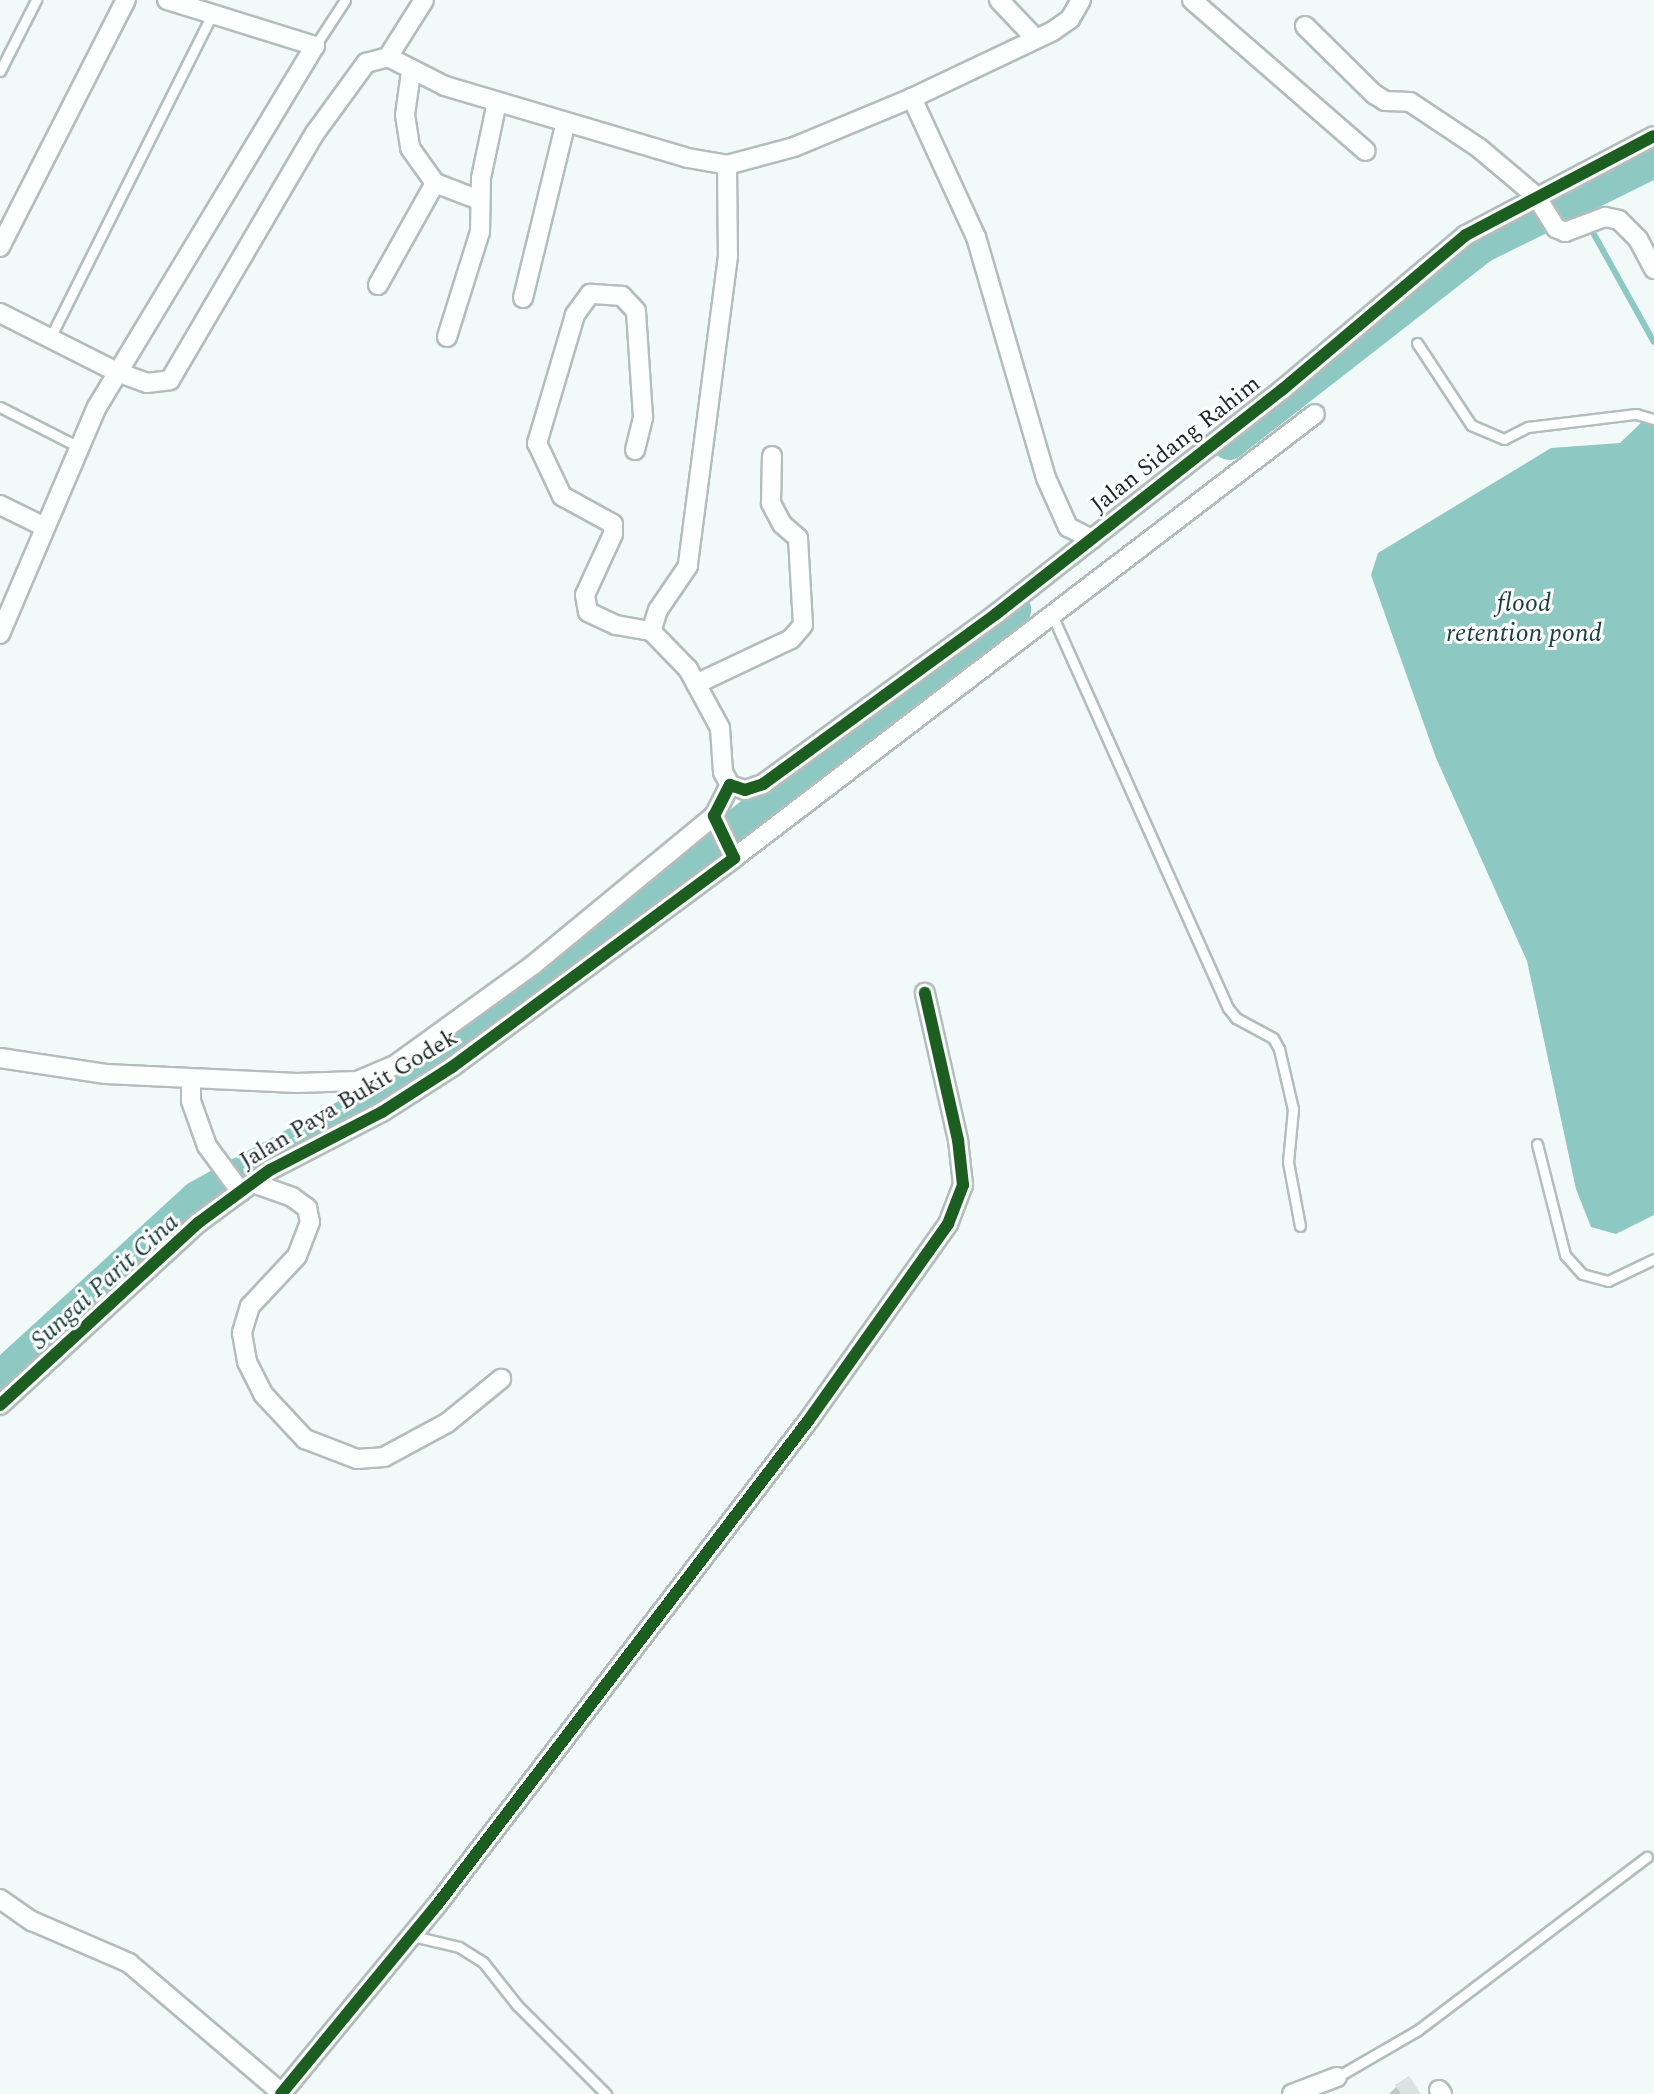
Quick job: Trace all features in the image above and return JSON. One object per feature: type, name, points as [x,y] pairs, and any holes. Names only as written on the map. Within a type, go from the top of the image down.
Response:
[{"type":"street","points":[[0,247],[126,0]]},
{"type":"street","points":[[0,634],[79,447],[117,372],[315,46],[167,0]]},
{"type":"street","points":[[0,313],[117,372],[159,385],[175,374],[315,133],[366,63],[388,57],[424,0]]},
{"type":"street","points":[[999,0],[1035,38]]},
{"type":"street","points":[[388,57],[411,72],[497,102],[688,158],[727,165],[794,147],[912,98],[1070,19],[1081,0]]},
{"type":"street","points":[[1192,0],[1366,151]]},
{"type":"street","points":[[1305,26],[1374,94],[1385,101],[1410,102],[1439,117],[1538,200],[1552,225],[1572,231],[1605,217],[1646,236],[1654,269]]},
{"type":"street","points":[[411,72],[405,115],[410,148],[435,183],[479,200]]},
{"type":"street","points":[[912,98],[976,237],[1046,478],[1068,527],[1092,539]]},
{"type":"street","points":[[447,337],[480,232],[479,200],[497,102]]},
{"type":"street","points":[[523,298],[566,122]]},
{"type":"street","name":"Jalan Sidang Rahim","points":[[722,803],[763,784],[1092,539],[1283,389],[1466,235],[1538,200],[1654,136]]},
{"type":"street","points":[[651,631],[658,610],[688,566],[728,256],[727,165]]},
{"type":"street","points":[[378,285],[435,183]]},
{"type":"street","points":[[635,450],[643,417],[636,311],[622,296],[590,294],[575,315],[537,443],[562,496],[613,524],[613,534],[585,595],[588,612],[616,625],[651,631],[677,654],[720,728],[722,803],[732,855]]},
{"type":"street","name":"Jalan Paya Bukit Godek","points":[[0,1405],[122,1288],[243,1186],[452,1067],[1053,617],[1315,414]]},
{"type":"street","points":[[696,684],[791,639],[803,625],[798,538],[782,524],[771,503],[772,456]]},
{"type":"street","points":[[0,505],[45,527]]},
{"type":"street","points":[[0,1058],[191,1088],[357,1081],[395,1065],[533,965],[722,803]]},
{"type":"street","points":[[0,1899],[42,1926],[129,1963],[282,2094],[413,1936],[808,1421],[948,1224],[963,1185],[925,993]]},
{"type":"street","points":[[191,1088],[207,1146],[223,1166],[243,1186],[292,1197],[307,1208],[310,1222],[297,1256],[250,1306],[242,1333],[247,1362],[263,1394],[305,1439],[357,1459],[384,1457],[447,1423],[501,1379]]},
{"type":"street","points":[[1292,2094],[1337,2077]]},
{"type":"lane","points":[[0,71],[36,0]]},
{"type":"lane","points":[[315,46],[345,0]]},
{"type":"lane","points":[[50,338],[212,14]]},
{"type":"lane","points":[[1417,343],[1471,425],[1504,439],[1528,427],[1636,414],[1654,419]]},
{"type":"lane","points":[[0,407],[79,447]]},
{"type":"lane","points":[[1053,617],[1228,1008],[1236,1018],[1273,1038],[1279,1049],[1293,1109],[1288,1162],[1300,1226]]},
{"type":"lane","points":[[1537,1144],[1565,1255],[1582,1274],[1608,1281],[1654,1259]]},
{"type":"lane","points":[[1337,2077],[1418,2030],[1647,1857]]},
{"type":"lane","points":[[413,1936],[459,1947],[483,1962],[517,2005],[606,2094]]},
{"type":"water","name":"flood retention pond","points":[[1645,419],[1654,422],[1654,1215],[1616,1234],[1591,1227],[1576,1189],[1527,961],[1436,758],[1371,575],[1378,553],[1551,448],[1620,443]]},
{"type":"building","points":[[1409,2076],[1421,2094],[1401,2094],[1395,2085]]},
{"type":"waterway","name":"Sungai Parit Cina","points":[[1229,443],[1482,246],[1654,161]]},
{"type":"waterway","points":[[1591,229],[1654,342]]},
{"type":"waterway","name":"Sungai Parit Cina","points":[[0,1378],[197,1198],[407,1083],[1014,610]]},
{"type":"cycle path","points":[[0,1405],[198,1223],[270,1170],[382,1112],[452,1067],[734,858],[714,816],[730,785],[745,790],[763,784],[996,614],[1283,389],[1466,235],[1654,136]]},
{"type":"cycle path","points":[[281,2094],[437,1905],[808,1421],[948,1224],[963,1185],[958,1140],[925,993]]}]
